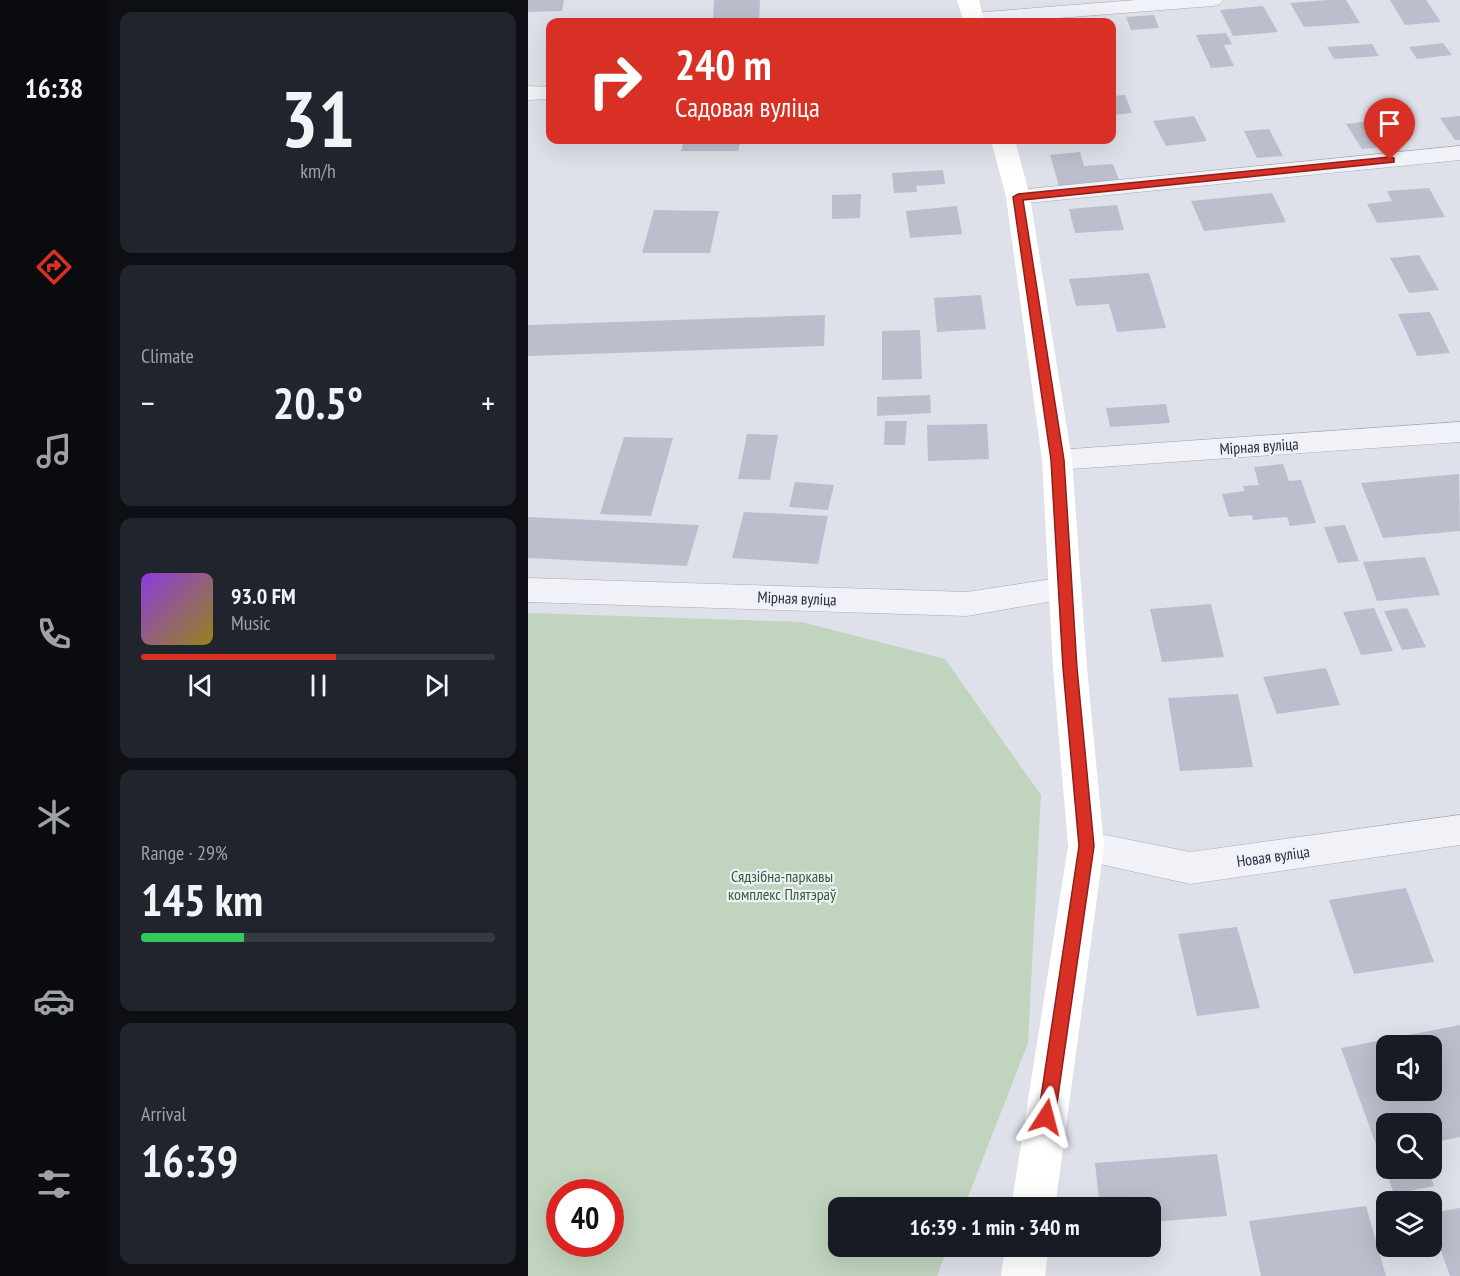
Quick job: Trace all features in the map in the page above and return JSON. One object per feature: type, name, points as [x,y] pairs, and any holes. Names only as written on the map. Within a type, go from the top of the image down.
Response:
[{"type":"street","points":[[972,14],[1213,0]]},
{"type":"street","points":[[528,93],[546,93]]},
{"type":"street","points":[[1004,144],[1018,197],[1058,460],[1065,588],[1086,846],[1035,1197]]},
{"type":"street","points":[[1018,197],[1460,153]]},
{"type":"street","name":"Мірная вуліца","points":[[1058,460],[1460,432]]},
{"type":"street","name":"Мірная вуліца","points":[[528,590],[967,604],[1065,588]]},
{"type":"street","name":"Новая вуліца","points":[[1086,846],[1190,868],[1460,830]]},
{"type":"street","points":[[1023,1276],[1026,1257]]},
{"type":"green space","name":"Сядзібна-паркавы комплекс Плятэраў","points":[[528,613],[802,622],[945,659],[1041,795],[1028,1043],[968,1197],[828,1197],[828,1257],[944,1257],[937,1276],[528,1276]]},
{"type":"building","points":[[528,0],[564,0],[562,11],[528,12]]},
{"type":"building","points":[[714,0],[760,0],[759,18],[713,18]]},
{"type":"building","points":[[1346,0],[1360,23],[1304,27],[1290,3]]},
{"type":"building","points":[[1390,0],[1426,0],[1441,22],[1405,25]]},
{"type":"building","points":[[1263,6],[1278,32],[1233,36],[1220,10]]},
{"type":"building","points":[[1154,15],[1159,28],[1131,30],[1126,17]]},
{"type":"building","points":[[1226,33],[1232,44],[1224,45],[1234,66],[1211,68],[1196,35]]},
{"type":"building","points":[[1443,43],[1452,55],[1417,59],[1409,47]]},
{"type":"building","points":[[1372,44],[1379,56],[1334,59],[1327,47]]},
{"type":"building","points":[[1125,95],[1132,113],[1116,115],[1116,96]]},
{"type":"building","points":[[1194,116],[1207,141],[1166,146],[1153,121]]},
{"type":"building","points":[[1460,116],[1460,140],[1455,140],[1440,118]]},
{"type":"building","points":[[1380,120],[1396,146],[1362,149],[1346,124]]},
{"type":"building","points":[[1269,129],[1283,156],[1257,158],[1244,131]]},
{"type":"building","points":[[683,144],[740,144],[738,151],[681,151]]},
{"type":"building","points":[[1080,152],[1084,166],[1113,164],[1119,180],[1059,186],[1050,155]]},
{"type":"building","points":[[943,170],[945,184],[916,186],[917,192],[894,193],[892,173]]},
{"type":"building","points":[[1429,188],[1445,217],[1377,223],[1367,204],[1392,201],[1387,191]]},
{"type":"building","points":[[1272,193],[1286,222],[1204,231],[1191,201]]},
{"type":"building","points":[[861,194],[860,218],[832,219],[832,195]]},
{"type":"building","points":[[1117,205],[1124,230],[1075,233],[1069,209]]},
{"type":"building","points":[[957,206],[962,234],[910,238],[906,211]]},
{"type":"building","points":[[654,210],[719,211],[710,253],[642,253]]},
{"type":"building","points":[[1419,255],[1439,290],[1409,293],[1390,258]]},
{"type":"building","points":[[1149,273],[1166,328],[1117,332],[1109,304],[1076,306],[1069,279]]},
{"type":"building","points":[[981,295],[986,329],[937,332],[934,298]]},
{"type":"building","points":[[1430,312],[1450,353],[1417,356],[1398,314]]},
{"type":"building","points":[[825,315],[824,346],[528,356],[528,325]]},
{"type":"building","points":[[920,330],[922,379],[882,380],[882,331]]},
{"type":"building","points":[[930,395],[931,413],[877,416],[877,397]]},
{"type":"building","points":[[1166,404],[1170,423],[1110,427],[1106,408]]},
{"type":"building","points":[[885,421],[907,421],[905,445],[884,445]]},
{"type":"building","points":[[987,424],[989,459],[928,461],[927,425]]},
{"type":"building","points":[[747,434],[778,435],[770,480],[738,479]]},
{"type":"building","points":[[624,437],[673,438],[651,516],[600,514]]},
{"type":"building","points":[[1283,464],[1289,481],[1301,480],[1316,523],[1290,526],[1287,517],[1253,520],[1252,515],[1229,517],[1222,494],[1245,491],[1243,486],[1259,485],[1254,467]]},
{"type":"building","points":[[1459,474],[1460,531],[1383,538],[1361,483]]},
{"type":"building","points":[[795,482],[834,485],[828,510],[789,507]]},
{"type":"building","points":[[744,512],[828,516],[818,564],[732,558]]},
{"type":"building","points":[[528,517],[699,525],[687,566],[528,558]]},
{"type":"building","points":[[1345,525],[1359,561],[1338,563],[1324,527]]},
{"type":"building","points":[[1425,557],[1440,595],[1377,601],[1363,562]]},
{"type":"building","points":[[1211,604],[1224,657],[1162,662],[1150,609]]},
{"type":"building","points":[[1374,608],[1393,651],[1361,655],[1343,612]]},
{"type":"building","points":[[1407,608],[1426,647],[1402,650],[1384,611]]},
{"type":"building","points":[[1326,668],[1340,705],[1277,714],[1263,677]]},
{"type":"building","points":[[1238,694],[1253,767],[1180,771],[1168,698]]},
{"type":"building","points":[[1406,888],[1434,962],[1354,974],[1329,900]]},
{"type":"building","points":[[1237,927],[1260,1008],[1197,1016],[1178,934]]},
{"type":"building","points":[[1460,1025],[1460,1137],[1442,1141],[1442,1113],[1376,1113],[1376,1144],[1341,1048],[1376,1041],[1376,1101],[1442,1101],[1442,1035],[1408,1035]]},
{"type":"building","points":[[1217,1154],[1227,1216],[1161,1221],[1161,1197],[1099,1197],[1095,1163]]},
{"type":"building","points":[[1389,1179],[1432,1179],[1434,1186],[1409,1191],[1393,1191]]},
{"type":"building","points":[[1366,1206],[1376,1241],[1376,1257],[1381,1257],[1386,1276],[1261,1276],[1249,1221]]},
{"type":"building","points":[[1460,1208],[1460,1276],[1450,1276],[1442,1254],[1442,1211]]},
{"type":"route","points":[[1046,1117],[1086,846],[1070,668],[1058,460],[1018,197],[1390,160]]}]
